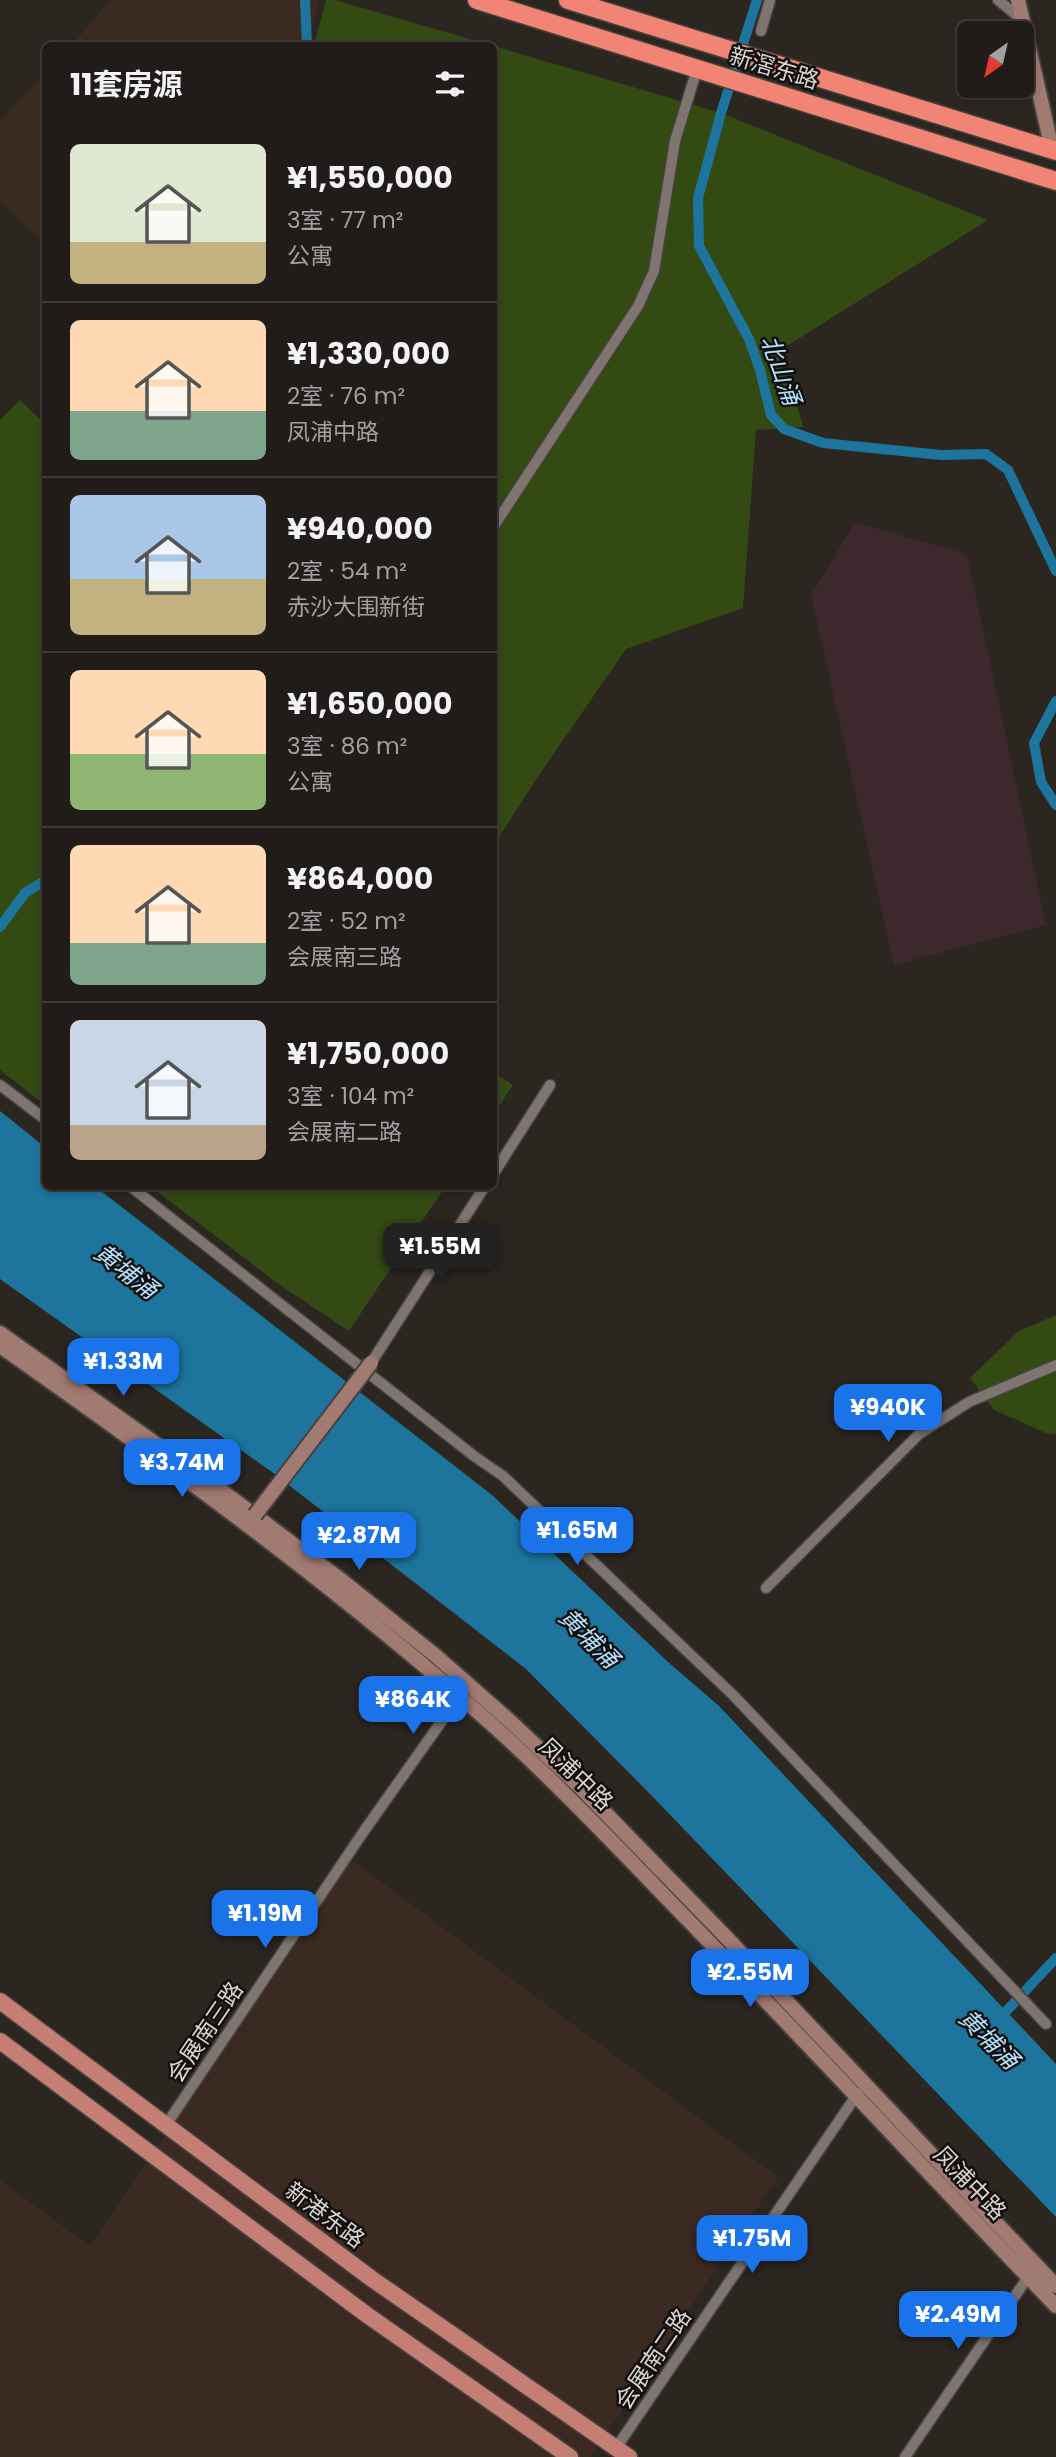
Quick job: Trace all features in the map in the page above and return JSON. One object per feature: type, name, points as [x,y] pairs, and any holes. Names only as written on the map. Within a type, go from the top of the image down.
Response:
[{"type":"highway","points":[[460,0],[517,12]]},
{"type":"highway","name":"新滘东路","points":[[477,0],[1056,181]]},
{"type":"highway","name":"新滘东路","points":[[568,0],[1054,150]]},
{"type":"main road","name":"新港东路","points":[[0,2001],[372,2279],[623,2452]]},
{"type":"main road","points":[[0,2041],[349,2302],[570,2457]]},
{"type":"street","points":[[761,30],[770,0]]},
{"type":"street","points":[[998,0],[1021,19]]},
{"type":"street","points":[[1018,0],[1054,150]]},
{"type":"street","points":[[497,521],[638,306],[654,271],[675,141],[704,72]]},
{"type":"street","points":[[497,1168],[550,1085]]},
{"type":"street","points":[[0,1086],[42,1118]]},
{"type":"street","points":[[135,1190],[503,1476],[733,1696],[1046,2024]]},
{"type":"street","points":[[255,1515],[371,1363],[482,1190]]},
{"type":"street","name":"凤浦中路","points":[[0,1333],[340,1579],[463,1690],[497,1729],[583,1811],[855,2096],[1032,2271],[1056,2286]]},
{"type":"street","name":"凤浦中路","points":[[4,1351],[319,1579],[551,1759],[623,1830],[866,2085],[1032,2271],[1056,2306]]},
{"type":"street","points":[[766,1588],[919,1434],[970,1402],[1056,1365]]},
{"type":"street","name":"会展南三路","points":[[166,2125],[364,1831],[463,1690]]},
{"type":"street","name":"会展南二路","points":[[623,2452],[855,2096],[866,2085]]},
{"type":"street","points":[[905,2457],[1032,2271]]},
{"type":"shaded area","points":[[110,0],[319,0],[308,42],[75,42]]},
{"type":"shaded area","points":[[42,76],[42,242],[0,201],[0,121]]},
{"type":"shaded area","points":[[855,522],[967,554],[1046,925],[894,965],[811,595]]},
{"type":"shaded area","points":[[352,1860],[778,2177],[591,2457],[0,2457],[0,2180],[90,2246]]},
{"type":"green space","points":[[326,0],[335,0],[480,42],[315,42]]},
{"type":"green space","points":[[497,47],[721,113],[988,220],[777,352],[804,427],[756,430],[743,608],[626,649],[497,840]]},
{"type":"green space","points":[[20,400],[42,421],[42,1103],[0,1070],[0,420]]},
{"type":"green space","points":[[497,1074],[513,1085],[497,1109]]},
{"type":"green space","points":[[155,1190],[443,1190],[349,1331],[280,1285]]},
{"type":"green space","points":[[1056,1315],[1056,1434],[1046,1433],[994,1410],[970,1378],[1019,1331]]},
{"type":"water","name":"黄埔涌","points":[[0,1111],[42,1145],[42,1190],[100,1190],[492,1495],[668,1662],[719,1706],[1056,2064],[1056,2217],[655,1799],[526,1669],[272,1472],[0,1279]]},
{"type":"waterway","name":"北山涌","points":[[305,0],[307,42]]},
{"type":"waterway","name":"北山涌","points":[[757,0],[721,113],[698,198],[699,246],[749,339],[771,415],[784,429],[823,443],[941,455],[986,454],[1008,470],[1056,571]]},
{"type":"waterway","name":"北山涌","points":[[1056,701],[1034,743],[1041,782],[1056,805]]},
{"type":"waterway","name":"北山涌","points":[[0,927],[25,893],[42,882]]},
{"type":"waterway","name":"北山涌","points":[[998,2020],[1056,1958]]}]
